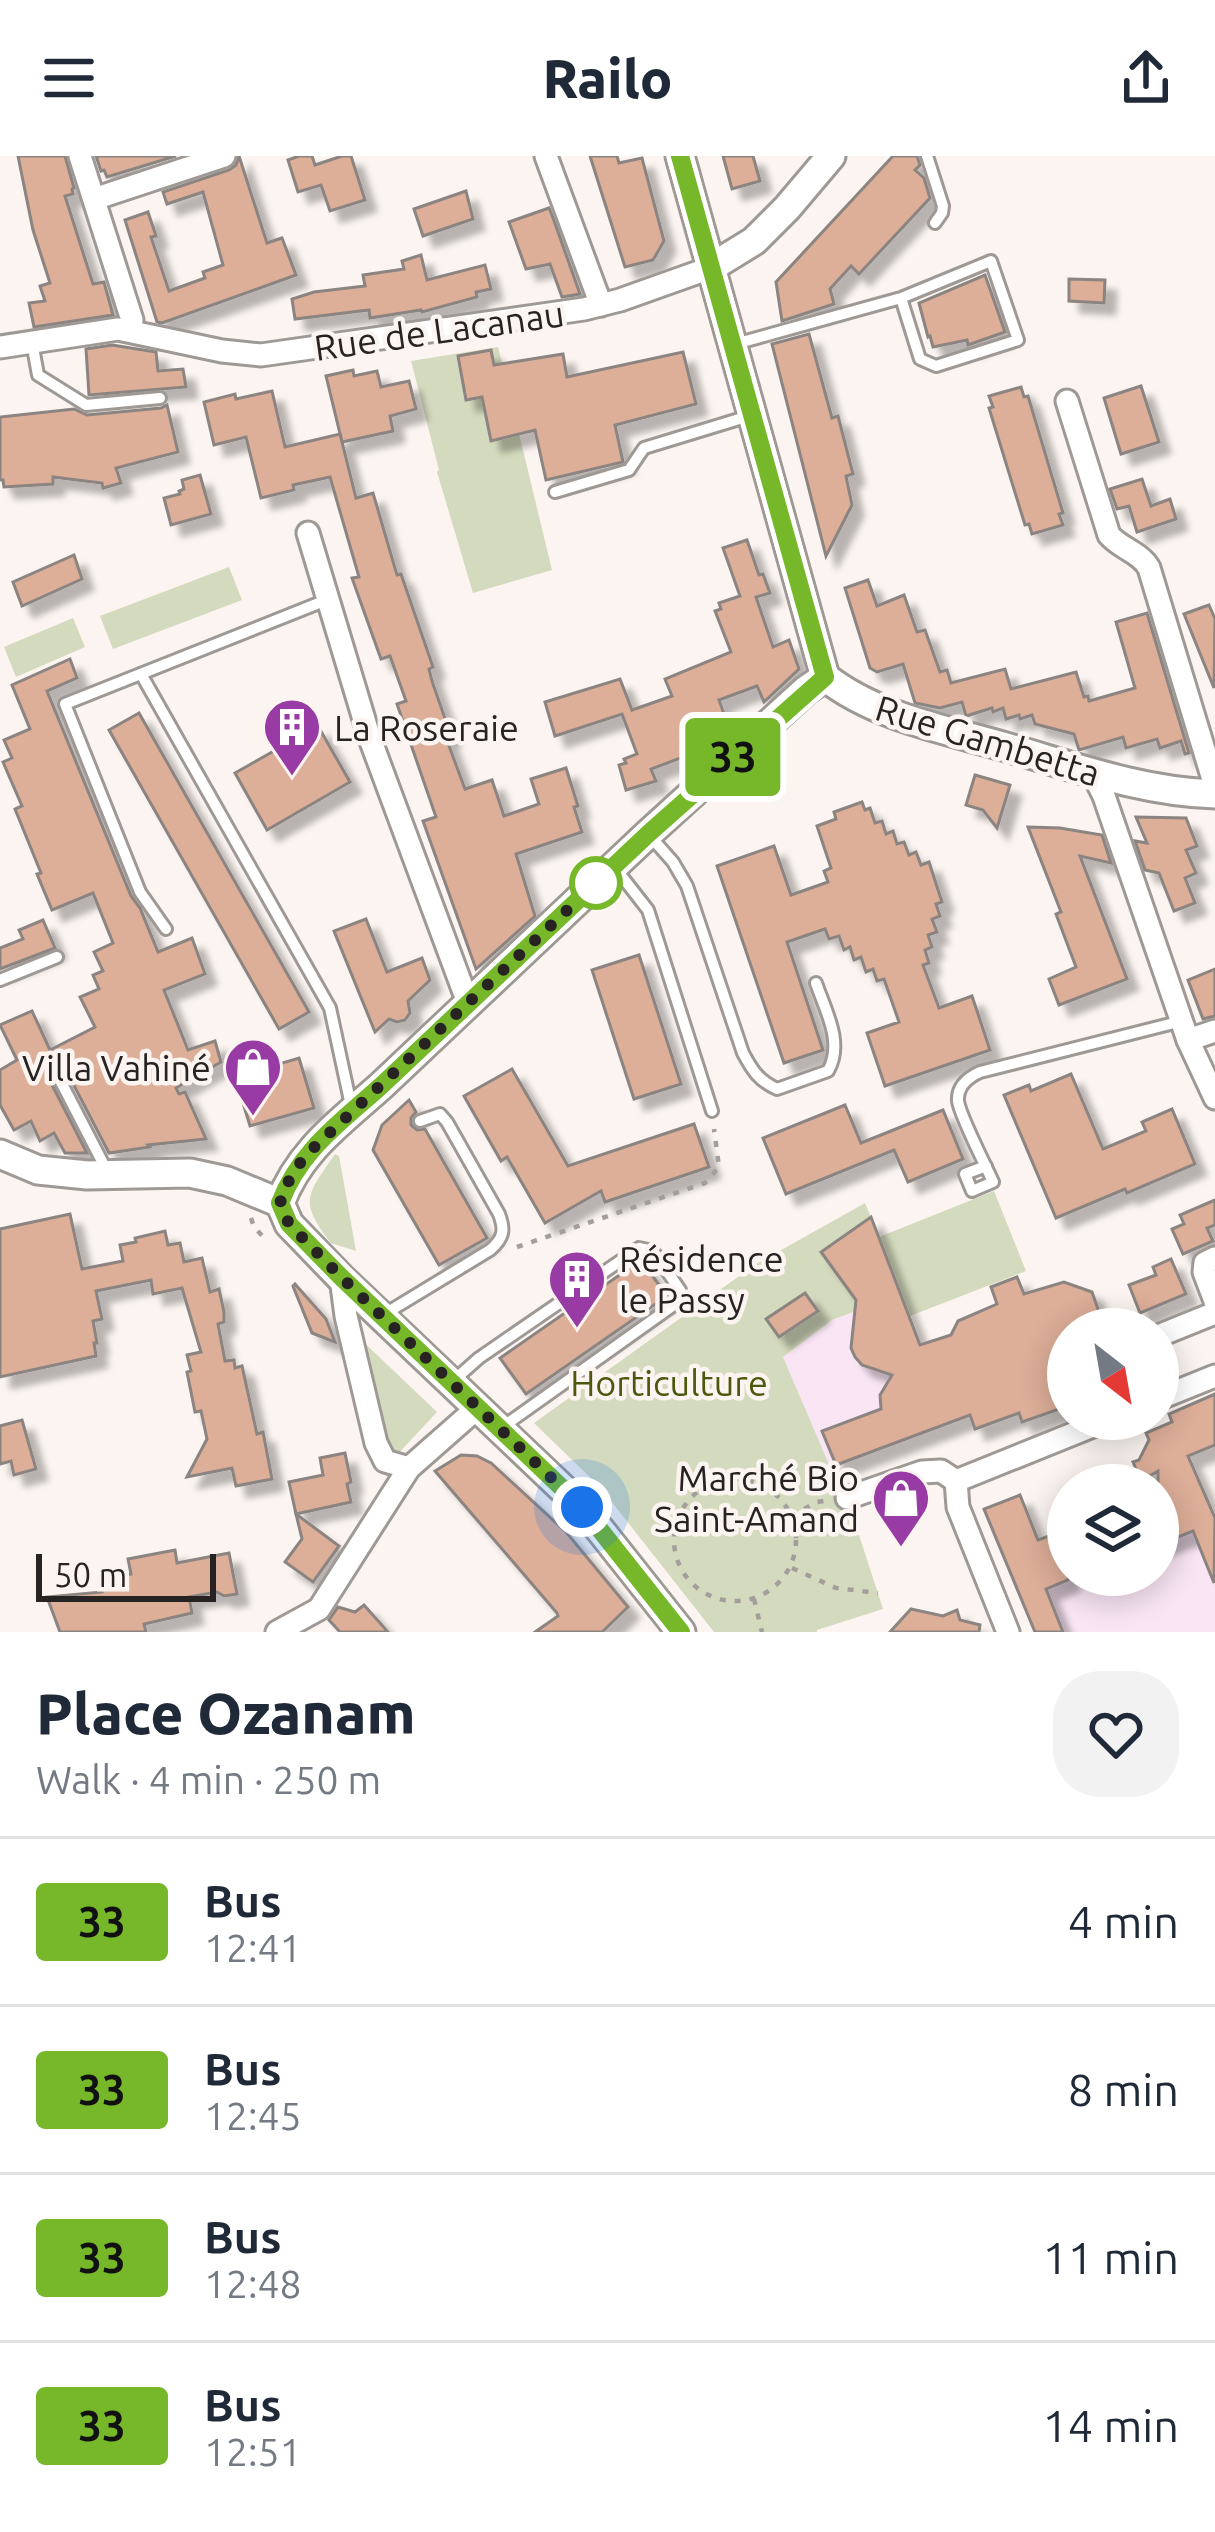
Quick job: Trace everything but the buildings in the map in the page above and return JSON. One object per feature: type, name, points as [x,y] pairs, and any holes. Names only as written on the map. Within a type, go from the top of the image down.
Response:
[{"type":"street","points":[[80,156],[132,320],[129,330]]},
{"type":"street","points":[[94,199],[224,156]]},
{"type":"street","points":[[546,156],[601,305]]},
{"type":"street","points":[[280,1203],[305,1156],[648,834],[825,677],[680,156]]},
{"type":"street","name":"Rue de Lacanau","points":[[0,347],[106,329],[261,356],[601,305],[710,268],[743,250],[831,156]]},
{"type":"street","points":[[1066,401],[1109,535],[1144,558],[1149,568],[1215,790]]},
{"type":"street","points":[[308,533],[369,736],[464,992],[472,1000]]},
{"type":"street","name":"Rue Gambetta","points":[[825,677],[856,700],[877,708],[1091,772],[1161,791],[1215,790]]},
{"type":"street","points":[[1091,772],[1104,796],[1185,1031],[1215,1098]]},
{"type":"street","points":[[1185,1031],[1215,1031]]},
{"type":"street","points":[[0,1154],[38,1170],[190,1174],[226,1181],[280,1203],[289,1224],[341,1277],[582,1507],[681,1632]]},
{"type":"street","points":[[1215,1258],[1205,1263],[1204,1272],[1215,1301]]},
{"type":"street","points":[[341,1277],[376,1443],[386,1461],[409,1468]]},
{"type":"street","points":[[1179,1327],[1215,1312]]},
{"type":"street","points":[[1179,1391],[1215,1376]]},
{"type":"street","points":[[277,1632],[319,1609],[409,1468],[476,1409]]},
{"type":"street","points":[[956,1481],[1058,1440]]},
{"type":"street","points":[[847,1498],[922,1472],[941,1471],[956,1481]]},
{"type":"street","points":[[956,1481],[958,1507],[1008,1632]]},
{"type":"lane","points":[[927,156],[943,206],[935,223]]},
{"type":"lane","points":[[732,345],[901,298],[991,261],[1018,340],[936,366],[920,359],[901,298]]},
{"type":"lane","points":[[32,341],[38,375],[86,405],[160,398]]},
{"type":"lane","points":[[555,492],[629,470],[644,448],[752,415]]},
{"type":"lane","points":[[166,928],[140,892],[64,704],[329,599]]},
{"type":"lane","points":[[141,674],[330,1008],[352,1112]]},
{"type":"lane","points":[[648,834],[687,886],[743,1053],[764,1083],[777,1089],[828,1071],[836,1058],[836,1041],[816,983]]},
{"type":"lane","points":[[614,866],[647,910],[712,1111]]},
{"type":"lane","points":[[0,980],[57,957]]},
{"type":"lane","points":[[986,1166],[958,1100],[969,1077],[1185,1031]]},
{"type":"lane","points":[[60,1081],[108,1174]]},
{"type":"lane","points":[[380,1316],[490,1250],[500,1242],[504,1228],[440,1114],[420,1121]]},
{"type":"lane","points":[[450,1384],[478,1358],[639,1248],[653,1251],[680,1290],[678,1302],[498,1430]]},
{"type":"path","points":[[490,1250],[504,1251],[705,1184],[719,1167],[712,1111]]},
{"type":"path","points":[[722,1480],[747,1480],[767,1488],[791,1516],[796,1539],[790,1568],[773,1588],[754,1599],[728,1602],[705,1594],[680,1569],[673,1539],[682,1509],[697,1492],[722,1480]]},
{"type":"path","points":[[791,1516],[817,1502],[847,1498]]},
{"type":"path","points":[[790,1568],[836,1588],[878,1593]]},
{"type":"path","points":[[754,1599],[762,1632]]},
{"type":"shaded area","points":[[902,1294],[950,1423],[831,1469],[783,1357],[832,1320]]},
{"type":"shaded area","points":[[1187,1485],[1215,1545],[1215,1632],[1047,1632],[1038,1540],[1047,1550],[1047,1596],[1179,1596],[1179,1488]]},
{"type":"green space","points":[[498,347],[552,570],[473,593],[411,361]]},
{"type":"green space","points":[[229,567],[242,600],[113,649],[100,616]]},
{"type":"green space","points":[[73,618],[85,647],[16,677],[4,647]]},
{"type":"green space","points":[[335,1154],[356,1251],[331,1243],[311,1207],[313,1190]]},
{"type":"green space","name":"Horticulture","points":[[994,1191],[1026,1271],[910,1316],[901,1294],[832,1320],[783,1357],[847,1498],[883,1609],[817,1632],[714,1632],[600,1487],[534,1423],[756,1264],[865,1203],[879,1237]]},
{"type":"green space","points":[[356,1335],[437,1412],[395,1457],[389,1451]]},
{"type":"bus line","name":"33","points":[[680,156],[825,677],[648,834],[338,1123],[305,1156],[280,1203],[289,1224],[341,1277],[582,1507],[681,1632]]},
{"type":"place","name":"La Roseraie","points":[[292,778]]},
{"type":"place","name":"Villa Vahiné","points":[[253,1118]]},
{"type":"place","name":"Résidence le Passy","points":[[577,1330]]},
{"type":"place","name":"Marché Bio Saint-Amand","points":[[901,1549]]},
{"type":"route","points":[[582,1507],[341,1277],[289,1224],[280,1203],[305,1156],[596,883]]}]
